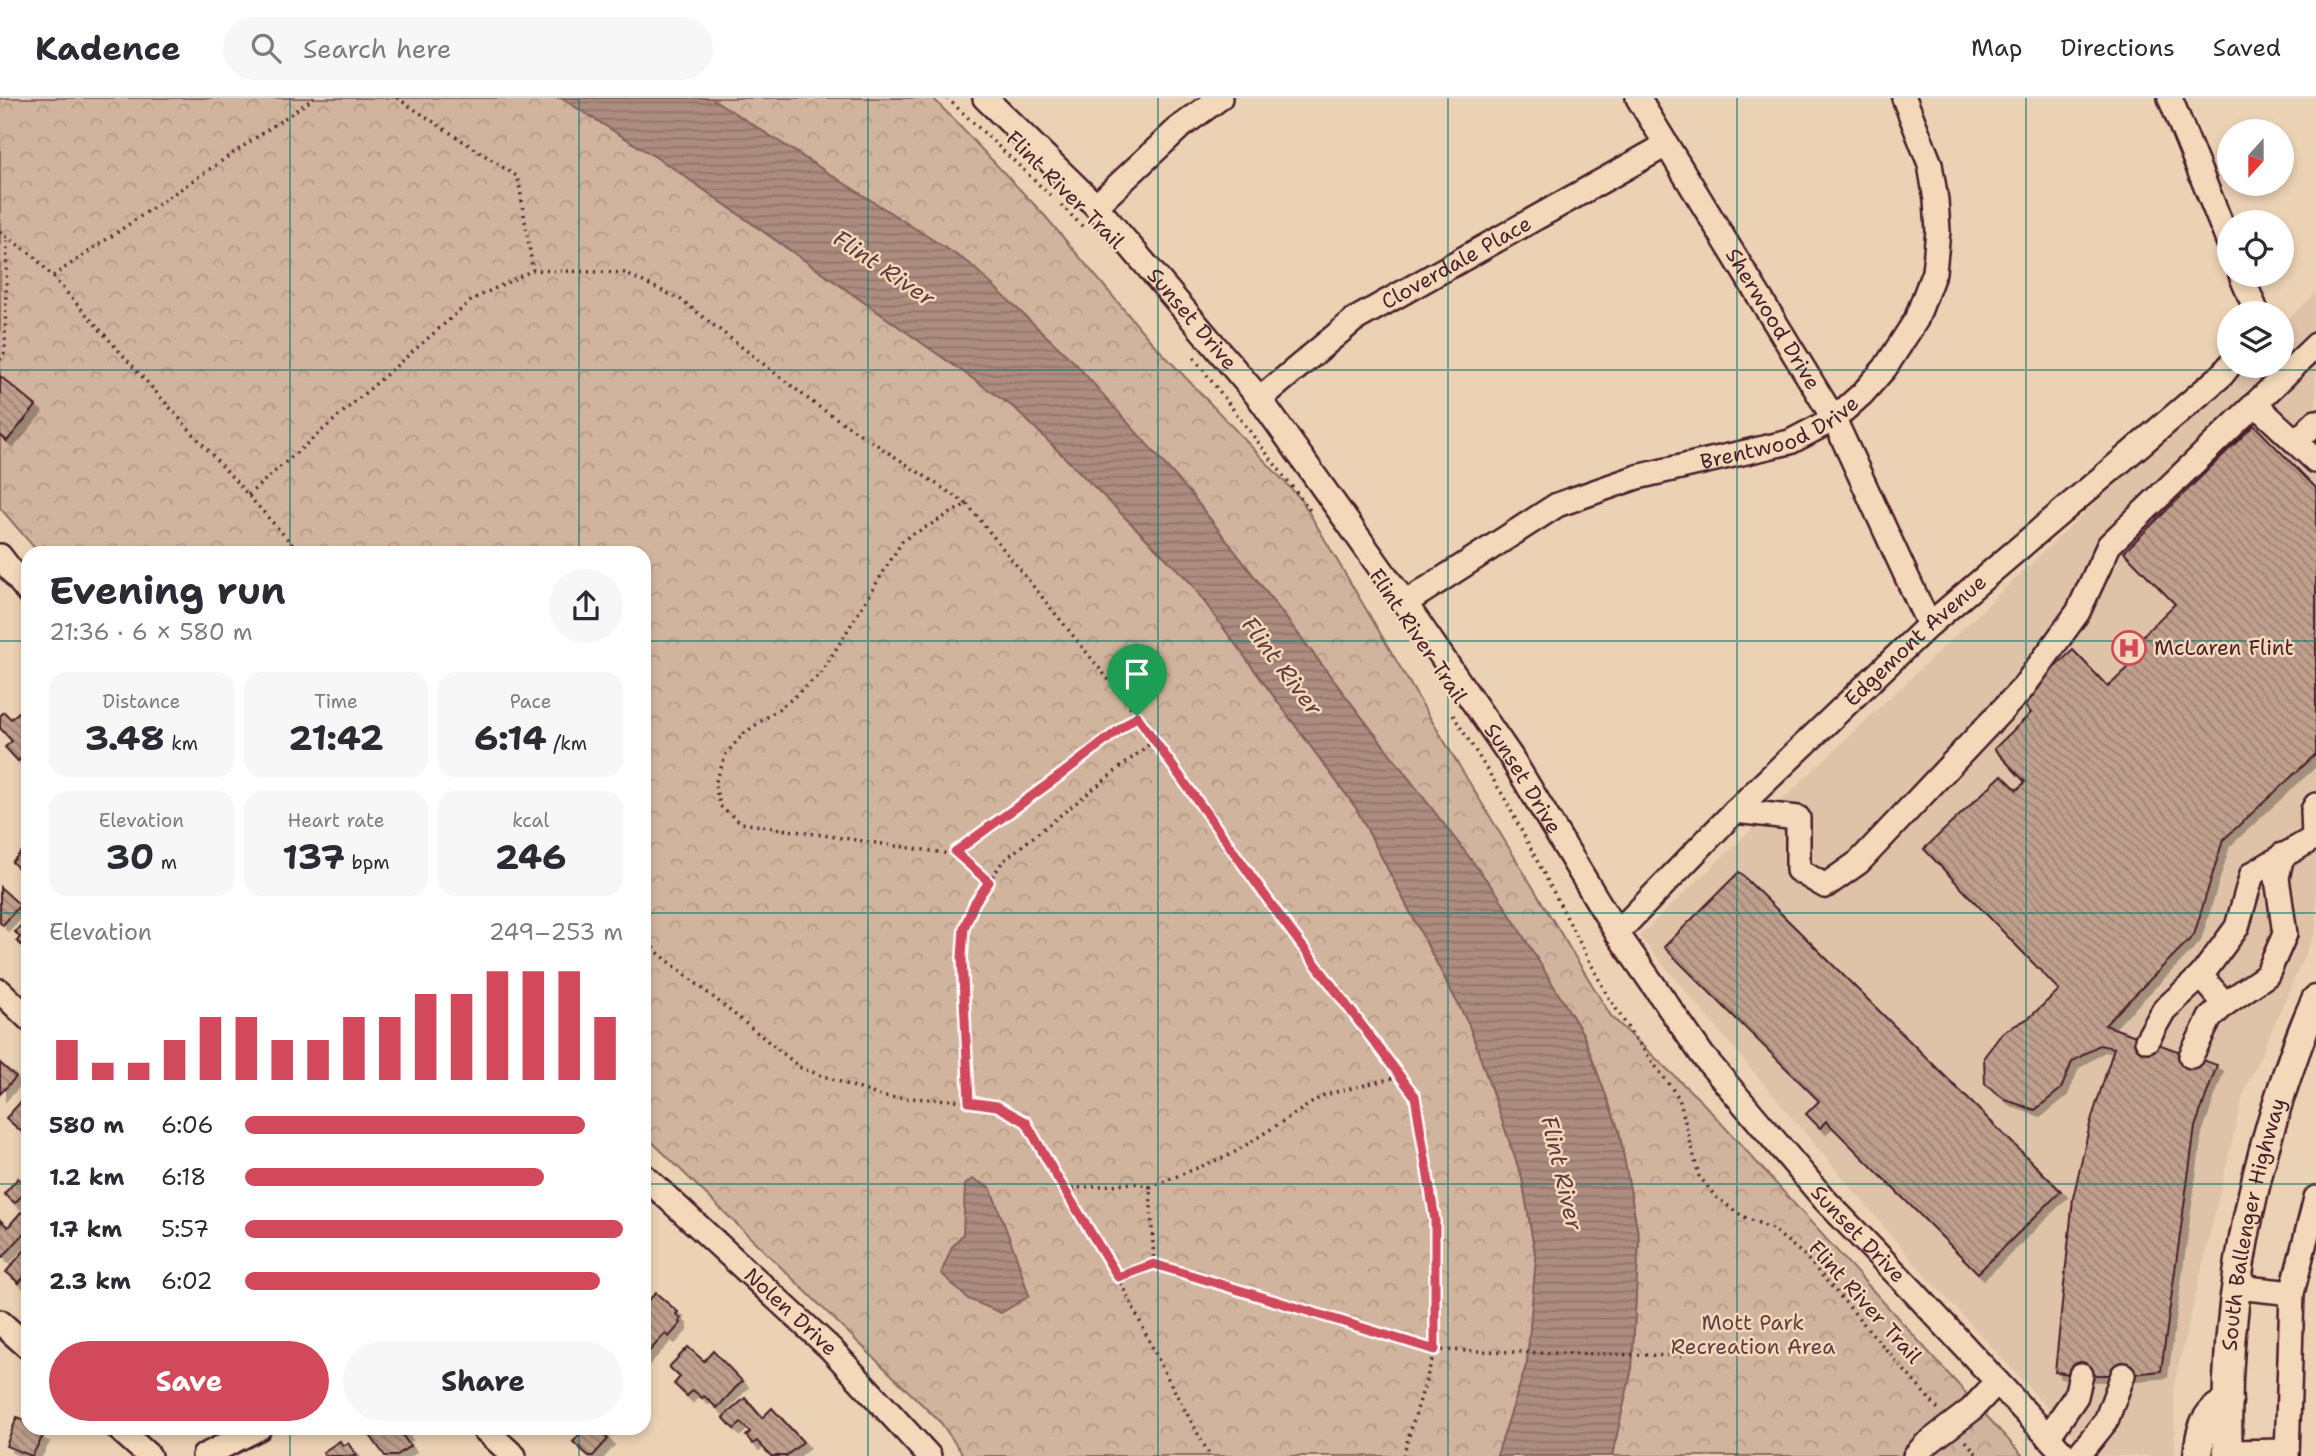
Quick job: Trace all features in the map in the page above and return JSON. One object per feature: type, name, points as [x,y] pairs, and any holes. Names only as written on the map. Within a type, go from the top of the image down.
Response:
[{"type":"main road","name":"South Ballenger Highway","points":[[2228,1454],[2231,1337],[2242,1238],[2259,1164],[2290,1063],[2316,1000]]},
{"type":"main road","points":[[2197,1456],[2204,1424],[2213,1411],[2228,1402]]},
{"type":"street","name":"Sunset Drive","points":[[985,98],[1096,206],[1260,399],[1511,757],[1617,933],[1703,1056],[1825,1200],[2066,1456]]},
{"type":"street","points":[[1096,206],[1180,127],[1220,98]]},
{"type":"street","name":"Sherwood Drive","points":[[1638,98],[1834,419],[1929,625]]},
{"type":"street","name":"Brentwood Drive","points":[[1405,603],[1557,505],[1637,477],[1790,442],[1834,419],[1862,394],[1885,368],[1916,320],[1934,272],[1938,231],[1930,164],[1904,98]]},
{"type":"street","points":[[2170,98],[2217,214]]},
{"type":"street","name":"Cloverdale Place","points":[[1260,399],[1354,320],[1666,145]]},
{"type":"street","points":[[1735,811],[1798,818],[1798,870],[1825,886],[1859,862],[2022,689],[2078,612],[2109,545],[2316,345]]},
{"type":"street","name":"Edgemont Avenue","points":[[1617,933],[1735,811],[1929,625],[2218,378]]},
{"type":"street","points":[[2255,404],[2316,461]]},
{"type":"street","points":[[2297,442],[2316,422]]},
{"type":"street","points":[[0,556],[21,583]]},
{"type":"street","points":[[2147,1040],[2164,1010],[2201,976],[2237,927],[2252,874],[2315,838],[2313,810],[2316,805]]},
{"type":"street","points":[[2191,1056],[2210,1018],[2225,1004],[2267,975],[2285,934],[2277,878],[2282,855]]},
{"type":"street","points":[[2201,976],[2225,1004]]},
{"type":"street","points":[[0,991],[21,1011]]},
{"type":"street","name":"Nolen Drive","points":[[651,1182],[825,1343],[929,1456]]},
{"type":"street","points":[[2228,1454],[2287,1454],[2292,1293],[2312,1239],[2316,1198]]},
{"type":"street","points":[[2237,1287],[2292,1293]]},
{"type":"street","points":[[0,1322],[21,1341]]},
{"type":"street","points":[[2048,1437],[2076,1396],[2081,1375]]},
{"type":"street","points":[[2078,1456],[2106,1421],[2123,1375]]},
{"type":"street","points":[[1915,1456],[1971,1410],[1997,1382]]},
{"type":"street","points":[[126,1435],[149,1456]]},
{"type":"street","points":[[204,1456],[245,1435]]},
{"type":"street","points":[[491,1435],[514,1456]]},
{"type":"path","points":[[52,276],[314,98]]},
{"type":"path","points":[[397,98],[518,177],[533,270]]},
{"type":"path","name":"Flint River Trail","points":[[947,98],[1089,234]]},
{"type":"path","points":[[0,232],[34,256],[294,546]]},
{"type":"path","points":[[0,360],[5,352],[7,237]]},
{"type":"path","points":[[248,495],[473,299],[533,270],[624,273],[680,299],[816,405],[967,504],[1156,739],[1284,922],[1415,1096],[1435,1220],[1435,1350],[1403,1456]]},
{"type":"path","points":[[1194,358],[1317,520]]},
{"type":"path","points":[[967,504],[903,540],[822,672],[787,703],[743,734],[726,754],[715,784],[720,806],[741,823],[951,855],[1137,716]]},
{"type":"path","name":"Flint River Trail","points":[[1448,706],[1504,797],[1606,993],[1634,1037],[1679,1098],[1699,1176],[1716,1197],[1742,1216],[1772,1229],[1804,1254],[1978,1456]]},
{"type":"path","points":[[969,1102],[962,957],[964,928],[975,902],[1003,861],[1156,739]]},
{"type":"path","points":[[955,852],[989,882]]},
{"type":"path","points":[[651,945],[801,1068],[883,1097],[997,1106],[1026,1122],[1118,1277],[1210,1456]]},
{"type":"path","points":[[1065,1189],[1133,1183],[1150,1186],[1232,1154],[1324,1095],[1401,1076]]},
{"type":"path","points":[[1150,1186],[1154,1264]]},
{"type":"path","points":[[1118,1277],[1154,1264],[1435,1350],[1682,1356]]},
{"type":"shaded area","name":"McLaren Flint","points":[[2316,293],[2316,930],[2243,1095],[2174,1385],[2175,1456],[2092,1456],[1917,1266],[1639,936],[2226,378],[2294,378],[2294,314]]},
{"type":"green space","points":[[0,98],[561,98],[673,168],[1016,409],[1189,581],[1356,808],[1469,1025],[1522,1178],[1536,1259],[1527,1363],[1497,1456],[964,1456],[941,1423],[651,1141],[651,546],[33,546],[0,508]]},
{"type":"green space","name":"Mott Park Recreation Area","points":[[711,98],[933,98],[1045,216],[1148,338],[1301,499],[1611,1016],[1702,1102],[2023,1456],[1612,1456],[1632,1368],[1639,1239],[1619,1131],[1583,1034],[1498,895],[1191,494]]},
{"type":"water","name":"Flint River","points":[[561,98],[711,98],[969,263],[1075,363],[1191,494],[1498,895],[1583,1034],[1619,1131],[1639,1239],[1632,1368],[1612,1456],[1497,1456],[1527,1363],[1536,1259],[1522,1178],[1469,1025],[1356,808],[1189,581],[1016,409],[673,168]]},
{"type":"water","points":[[972,1179],[990,1187],[1029,1296],[1001,1313],[968,1299],[941,1273],[952,1247],[963,1234],[965,1185]]},
{"type":"building","points":[[0,376],[36,406],[7,441],[0,435]]},
{"type":"building","points":[[2254,425],[2316,488],[2316,754],[2223,840],[2194,935],[2105,1025],[2217,1065],[2195,1127],[2161,1371],[2123,1375],[2055,1372],[2073,1198],[2090,1124],[2114,1048],[2099,1045],[2072,1062],[2061,1089],[2035,1110],[2006,1100],[1985,1084],[1984,1057],[2003,1032],[2029,1018],[2059,990],[1924,849],[2002,775],[2017,790],[2025,782],[1994,749],[2031,713],[2020,700],[2073,650],[2108,687],[2136,660],[2130,648],[2175,604],[2124,552]]},
{"type":"building","points":[[4,712],[11,719],[21,712],[21,758],[18,761],[5,747],[12,741],[0,728],[0,716]]},
{"type":"building","points":[[21,852],[21,871],[12,862]]},
{"type":"building","points":[[1739,872],[2061,1191],[1978,1273],[1826,1121],[1820,1128],[1806,1114],[1819,1101],[1664,947]]},
{"type":"building","points":[[0,887],[20,905],[3,925],[0,923]]},
{"type":"building","points":[[21,925],[21,945],[17,941],[20,937],[15,932]]},
{"type":"building","points":[[0,1063],[16,1077],[0,1094]]},
{"type":"building","points":[[21,1102],[21,1131],[6,1118]]},
{"type":"building","points":[[18,1178],[21,1181],[21,1197],[15,1203],[4,1194]]},
{"type":"building","points":[[21,1212],[21,1237],[3,1257],[0,1255],[0,1220],[8,1227]]},
{"type":"building","points":[[21,1254],[19,1283],[6,1272]]},
{"type":"building","points":[[656,1293],[678,1312],[676,1314],[681,1323],[669,1337],[665,1334],[651,1349],[651,1298]]},
{"type":"building","points":[[688,1347],[704,1361],[713,1351],[742,1381],[717,1408],[693,1390],[687,1396],[674,1384],[680,1377],[669,1367]]},
{"type":"building","points":[[745,1398],[762,1418],[772,1408],[803,1442],[786,1456],[771,1456],[757,1441],[753,1444],[746,1436],[750,1432],[741,1423],[734,1429],[723,1417]]},
{"type":"building","points":[[17,1417],[21,1418],[21,1435],[43,1436],[32,1456],[6,1446]]},
{"type":"building","points":[[370,1435],[404,1435],[410,1446],[396,1456],[385,1456]]},
{"type":"building","points":[[579,1435],[604,1435],[608,1439],[593,1456],[589,1456],[573,1442]]},
{"type":"building","points":[[340,1441],[343,1446],[348,1443],[357,1456],[325,1456],[323,1452]]},
{"type":"place","name":"McLaren Flint","points":[[2129,648]]},
{"type":"route","points":[[1137,716],[1156,739],[1284,922],[1415,1096],[1435,1220],[1435,1350],[1154,1264],[1118,1277],[1026,1122],[997,1106],[969,1102],[962,957],[964,928],[975,902],[989,882],[955,852],[1137,716]]}]
